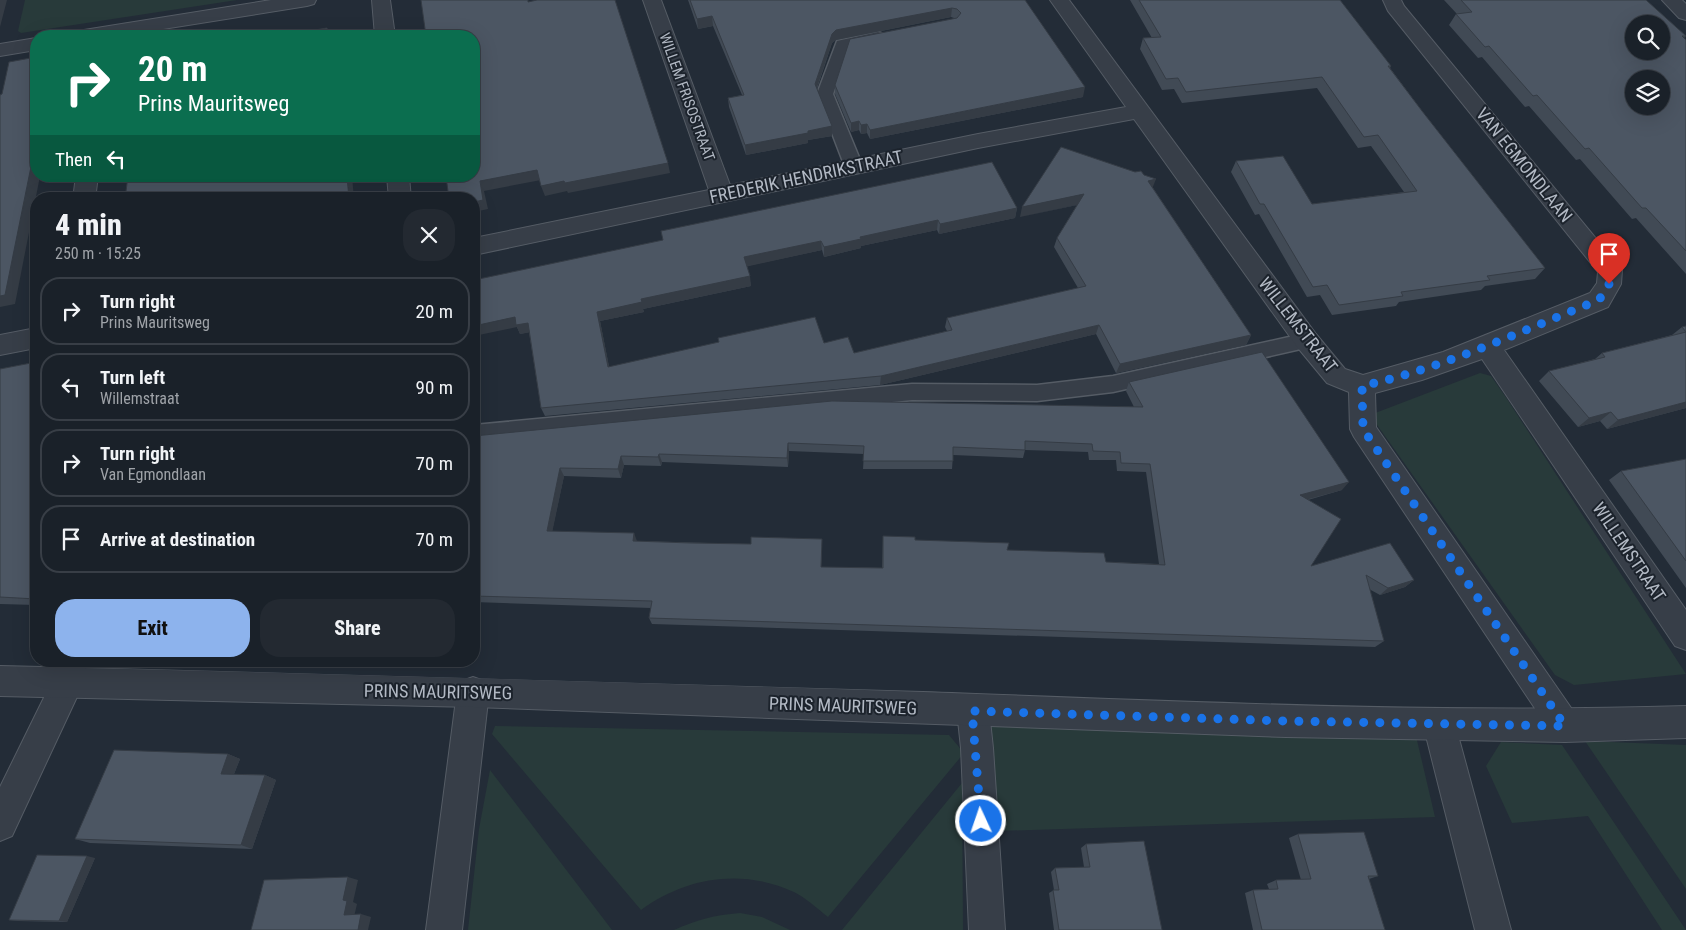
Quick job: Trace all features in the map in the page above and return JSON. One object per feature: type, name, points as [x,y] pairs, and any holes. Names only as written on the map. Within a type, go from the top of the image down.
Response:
[{"type":"street","points":[[133,30],[307,0]]},
{"type":"street","points":[[381,0],[384,30]]},
{"type":"street","name":"WILLEM FRISOSTRAAT","points":[[652,0],[722,194]]},
{"type":"street","name":"WILLEMSTRAAT","points":[[1059,0],[1307,342],[1336,376],[1362,386]]},
{"type":"street","name":"VAN EGMONDLAAN","points":[[1362,386],[1391,380],[1487,346],[1599,300],[1609,284],[1610,270],[1395,7],[1392,0]]},
{"type":"street","points":[[1671,0],[1686,14]]},
{"type":"street","points":[[0,50],[30,45]]},
{"type":"street","name":"FREDERIK HENDRIKSTRAAT","points":[[480,246],[722,194],[1138,110]]},
{"type":"street","points":[[0,346],[30,339]]},
{"type":"street","name":"WILLEMSTRAAT","points":[[1487,346],[1686,636]]},
{"type":"street","points":[[1362,386],[1363,429],[1565,726]]},
{"type":"street","name":"PRINS MAURITSWEG","points":[[0,681],[473,692],[972,711],[1440,724],[1565,726],[1686,722]]},
{"type":"street","points":[[0,824],[67,684]]},
{"type":"street","points":[[444,930],[473,692]]},
{"type":"street","points":[[972,711],[977,758],[987,930]]},
{"type":"street","points":[[1440,724],[1492,930]]},
{"type":"lane","points":[[854,167],[825,94],[842,44],[896,34]]},
{"type":"lane","points":[[480,433],[912,392],[1037,393],[1113,384],[1307,342]]},
{"type":"shaded area","points":[[25,0],[237,0],[41,30],[30,30],[30,32],[21,33],[18,31]]},
{"type":"shaded area","points":[[1480,373],[1491,376],[1507,399],[1686,674],[1574,685],[1555,675],[1370,415]]},
{"type":"shaded area","points":[[990,725],[1416,736],[1435,817],[997,831]]},
{"type":"shaded area","points":[[495,726],[949,735],[964,753],[828,917],[794,892],[754,880],[735,878],[695,883],[658,899],[641,910],[492,734]]},
{"type":"shaded area","points":[[1585,741],[1686,745],[1686,889]]},
{"type":"shaded area","points":[[1501,742],[1562,745],[1686,930],[1662,930],[1588,816],[1512,823],[1486,766]]},
{"type":"shaded area","points":[[490,770],[612,930],[468,930],[479,829]]},
{"type":"shaded area","points":[[962,783],[963,930],[842,930]]},
{"type":"shaded area","points":[[740,913],[762,917],[790,930],[674,930],[706,918]]},
{"type":"building","points":[[421,0],[528,0],[528,2],[537,0],[615,0],[668,163],[541,186],[537,170],[480,181],[480,30],[425,30]]},
{"type":"building","points":[[690,0],[1025,0],[1085,87],[870,130],[867,124],[861,125],[859,121],[851,123],[835,85],[850,39],[957,18],[961,13],[957,9],[952,8],[836,30],[832,34],[815,84],[832,126],[808,131],[808,133],[745,145],[728,98],[744,95],[712,16],[697,19]]},
{"type":"building","points":[[1139,0],[1340,0],[1391,66],[1388,66],[1422,111],[1545,268],[1487,276],[1490,280],[1401,292],[1403,296],[1339,305],[1327,285],[1313,287],[1264,204],[1260,204],[1236,161],[1283,156],[1312,204],[1417,191],[1378,135],[1364,137],[1322,77],[1186,92],[1178,78],[1166,79],[1143,38],[1161,37]]},
{"type":"building","points":[[1461,0],[1646,0],[1663,15],[1625,15],[1625,60],[1670,60],[1670,22],[1686,36],[1682,36],[1686,40],[1686,251],[1646,208],[1642,208],[1589,148],[1585,149],[1537,95],[1533,96],[1489,46],[1485,47],[1456,14],[1472,12]]},
{"type":"building","points":[[30,58],[30,172],[5,295],[0,296],[0,95],[2,94],[9,62]]},
{"type":"building","points":[[1061,147],[1135,172],[1141,171],[1144,175],[1156,179],[1148,181],[1251,335],[1120,364],[1099,325],[881,376],[541,408],[528,323],[516,325],[515,317],[480,325],[480,279],[663,240],[661,231],[992,162],[1017,208],[940,224],[938,220],[824,247],[821,241],[744,257],[750,276],[641,299],[642,302],[597,312],[608,367],[719,342],[718,338],[815,317],[824,343],[848,337],[854,353],[952,330],[947,318],[1086,286],[1057,238],[1084,194],[1022,207]]},
{"type":"building","points":[[480,181],[483,200],[480,201],[480,192],[448,192],[447,182]]},
{"type":"building","points":[[127,182],[348,182],[348,192],[126,192]]},
{"type":"building","points":[[1686,332],[1686,402],[1618,420],[1611,412],[1589,418],[1549,371],[1605,357],[1602,353]]},
{"type":"building","points":[[1262,352],[1349,482],[1300,495],[1341,519],[1311,566],[1390,543],[1414,580],[1388,588],[1366,575],[1384,641],[649,618],[652,601],[480,596],[480,435],[832,401],[1143,407],[1129,382]],"holes":[[[1025,441],[1092,444],[1093,451],[1120,452],[1121,463],[1150,464],[1165,565],[1106,562],[1104,553],[1007,550],[1009,543],[915,540],[915,537],[883,536],[883,568],[821,567],[822,539],[751,537],[751,544],[691,543],[633,541],[634,533],[547,531],[560,468],[618,469],[621,456],[658,457],[659,454],[787,458],[788,443],[864,446],[863,461],[953,461],[953,447],[1025,450]]]},
{"type":"building","points":[[30,363],[30,599],[0,597],[0,369]]},
{"type":"building","points":[[1686,459],[1686,561],[1621,471]]},
{"type":"building","points":[[114,750],[228,754],[221,774],[265,775],[241,845],[75,839]]},
{"type":"building","points":[[1364,832],[1378,876],[1368,876],[1385,930],[1262,930],[1253,890],[1278,889],[1276,880],[1311,879],[1298,834]]},
{"type":"building","points":[[1144,841],[1162,930],[1059,930],[1053,890],[1059,890],[1055,868],[1090,867],[1086,844]]},
{"type":"building","points":[[37,855],[87,856],[59,921],[9,920]]},
{"type":"building","points":[[348,877],[343,900],[347,901],[344,915],[361,914],[358,930],[251,930],[264,880]]},
{"type":"route","points":[[981,821],[972,711],[1286,721],[1565,726],[1363,429],[1362,386],[1391,380],[1487,346],[1599,300],[1609,284]]}]
